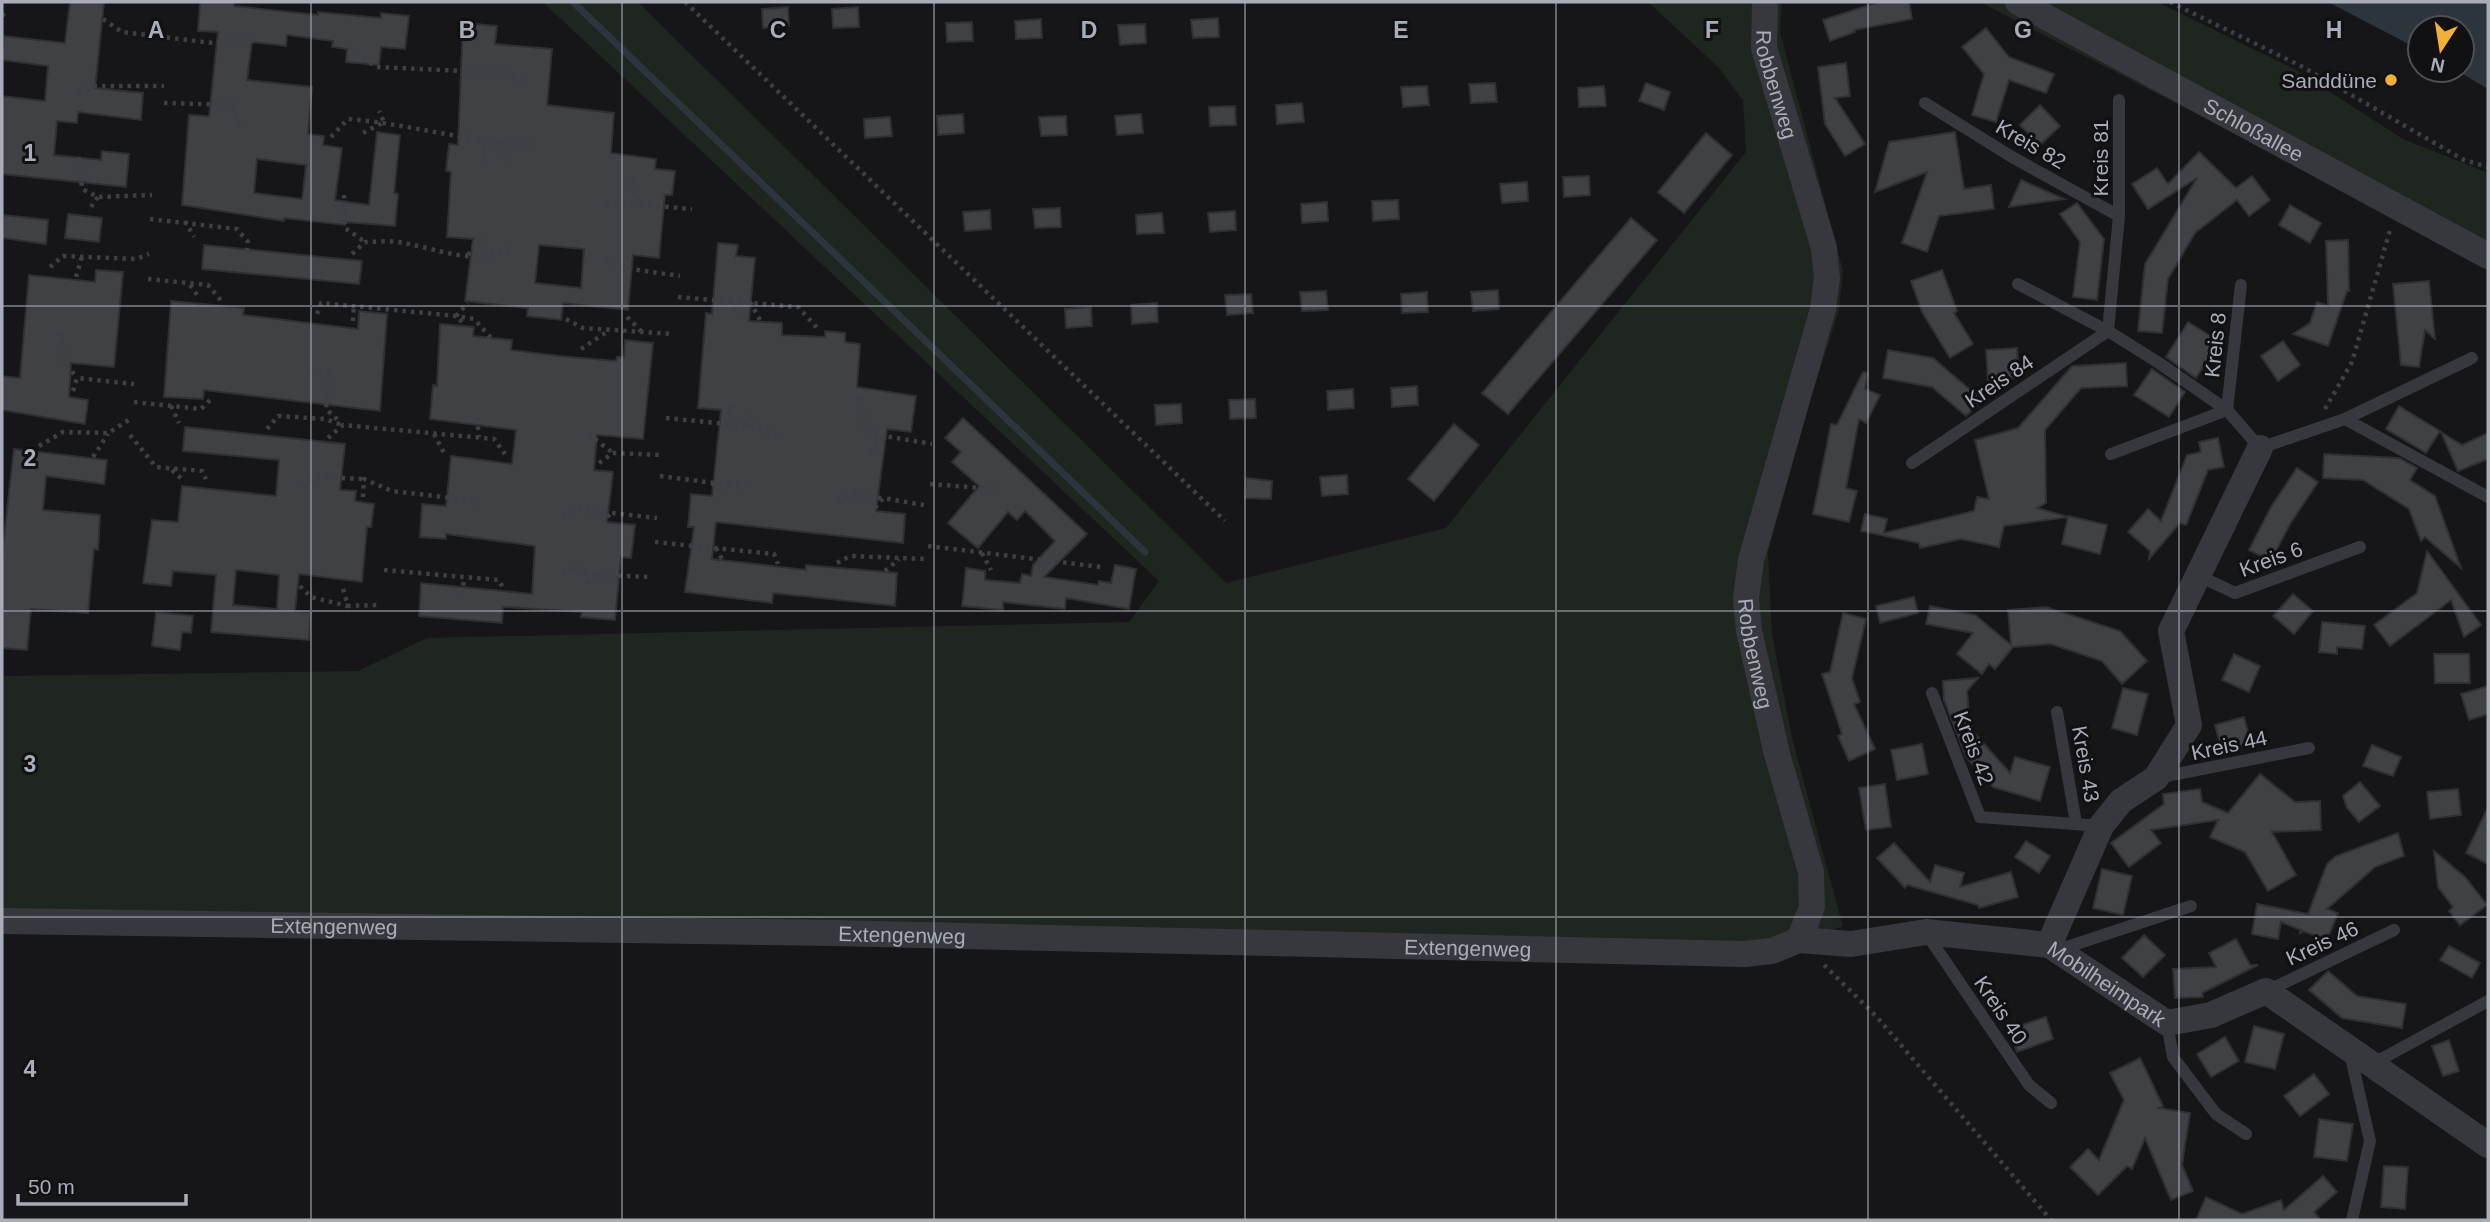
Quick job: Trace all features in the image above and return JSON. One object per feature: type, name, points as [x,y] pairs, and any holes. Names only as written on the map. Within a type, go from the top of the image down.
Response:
[{"type":"street","name":"Robbenweg","points":[[1765,2],[1764,48],[1824,248],[1827,278],[1823,309],[1751,560],[1746,598],[1749,631],[1777,754],[1811,872],[1812,907],[1799,940]]},
{"type":"street","name":"Schloßallee","points":[[2018,2],[2488,256]]},
{"type":"street","points":[[2053,948],[2089,824],[2156,778],[2189,725],[2171,631],[2260,448]]},
{"type":"street","name":"Extengenweg","points":[[2,922],[834,933],[1744,954],[1772,951],[1799,940]]},
{"type":"street","name":"Mobilheimpark","points":[[1799,940],[1851,944],[1926,932],[2053,948],[2167,1023],[2211,1015],[2266,991]]},
{"type":"street","points":[[2266,991],[2349,1049],[2483,1135]]},
{"type":"lane","name":"Kreis 81","points":[[2108,331],[2119,216],[2119,100]]},
{"type":"lane","name":"Kreis 82","points":[[1925,103],[2012,158],[2119,216]]},
{"type":"lane","points":[[2018,284],[2108,331],[2227,410],[2260,448],[2346,418],[2472,358]]},
{"type":"lane","name":"Kreis 8","points":[[2227,410],[2241,285]]},
{"type":"lane","name":"Kreis 84","points":[[1912,463],[2108,331]]},
{"type":"lane","points":[[2111,454],[2227,410]]},
{"type":"lane","points":[[2346,418],[2488,497]]},
{"type":"lane","name":"Kreis 6","points":[[2197,575],[2235,593],[2360,547]]},
{"type":"lane","name":"Kreis 42","points":[[1932,693],[1980,817],[2089,824]]},
{"type":"lane","name":"Kreis 43","points":[[2057,712],[2089,824]]},
{"type":"lane","name":"Kreis 44","points":[[2156,778],[2309,748]]},
{"type":"lane","points":[[2053,948],[2191,906]]},
{"type":"lane","name":"Kreis 46","points":[[2266,991],[2394,930]]},
{"type":"lane","name":"Kreis 40","points":[[1926,932],[2029,1085],[2051,1103]]},
{"type":"lane","points":[[2374,1063],[2488,1002]]},
{"type":"lane","points":[[2167,1023],[2173,1057],[2216,1114],[2246,1134]]},
{"type":"lane","points":[[2349,1049],[2370,1141],[2352,1220]]},
{"type":"path","points":[[685,2],[1225,521]]},
{"type":"path","points":[[2170,2],[2301,66],[2465,160],[2488,167]]},
{"type":"path","points":[[2,14],[7,18]]},
{"type":"path","points":[[103,19],[122,32],[141,36],[213,43],[241,39],[254,41]]},
{"type":"path","points":[[356,53],[376,67],[508,73],[525,83]]},
{"type":"path","points":[[488,72],[495,80]]},
{"type":"path","points":[[78,93],[94,86],[164,86]]},
{"type":"path","points":[[164,103],[232,105],[240,125]]},
{"type":"path","points":[[379,111],[384,122]]},
{"type":"path","points":[[331,137],[348,119],[384,122],[496,143],[529,144]]},
{"type":"path","points":[[363,133],[384,122]]},
{"type":"path","points":[[478,140],[484,150],[484,164],[481,166]]},
{"type":"path","points":[[496,143],[510,166]]},
{"type":"path","points":[[79,157],[82,189],[97,197],[152,195]]},
{"type":"path","points":[[633,176],[632,191],[642,205]]},
{"type":"path","points":[[344,195],[345,228],[365,242],[402,242],[468,256],[494,258],[510,248]]},
{"type":"path","points":[[91,207],[97,197]]},
{"type":"path","points":[[606,202],[692,209]]},
{"type":"path","points":[[2314,428],[2352,362],[2397,205]]},
{"type":"path","points":[[150,219],[185,220],[237,229],[248,242],[246,256]]},
{"type":"path","points":[[185,220],[194,237]]},
{"type":"path","points":[[468,256],[479,240],[480,233]]},
{"type":"path","points":[[352,254],[365,242]]},
{"type":"path","points":[[50,267],[63,256],[136,259],[149,254]]},
{"type":"path","points":[[76,278],[82,256]]},
{"type":"path","points":[[605,258],[624,268],[680,276]]},
{"type":"path","points":[[148,279],[208,285],[223,303]]},
{"type":"path","points":[[189,285],[198,296]]},
{"type":"path","points":[[678,297],[799,307],[820,331]]},
{"type":"path","points":[[730,300],[739,317]]},
{"type":"path","points":[[750,302],[761,322]]},
{"type":"path","points":[[317,314],[321,303],[474,318],[492,339]]},
{"type":"path","points":[[456,316],[468,303]]},
{"type":"path","points":[[353,321],[354,305]]},
{"type":"path","points":[[456,316],[462,322]]},
{"type":"path","points":[[627,317],[643,333]]},
{"type":"path","points":[[566,319],[583,328],[674,334]]},
{"type":"path","points":[[581,349],[609,330]]},
{"type":"path","points":[[61,332],[63,360],[77,377],[134,384]]},
{"type":"path","points":[[309,371],[330,373],[326,409],[343,425]]},
{"type":"path","points":[[73,391],[77,377]]},
{"type":"path","points":[[134,402],[201,409],[213,397]]},
{"type":"path","points":[[861,398],[864,430],[932,444]]},
{"type":"path","points":[[727,424],[732,400]]},
{"type":"path","points":[[171,405],[179,423]]},
{"type":"path","points":[[746,425],[752,415]]},
{"type":"path","points":[[267,429],[278,416],[325,418],[343,425],[494,439],[505,454]]},
{"type":"path","points":[[93,457],[108,433],[132,418]]},
{"type":"path","points":[[477,418],[478,437]]},
{"type":"path","points":[[666,418],[758,427],[777,438]]},
{"type":"path","points":[[328,438],[343,425]]},
{"type":"path","points":[[39,446],[63,432],[108,433]]},
{"type":"path","points":[[433,433],[444,453]]},
{"type":"path","points":[[588,434],[613,453],[662,455]]},
{"type":"path","points":[[130,435],[156,467],[202,471],[206,479]]},
{"type":"path","points":[[870,452],[885,436]]},
{"type":"path","points":[[599,463],[613,453]]},
{"type":"path","points":[[171,469],[183,480]]},
{"type":"path","points":[[660,476],[745,487]]},
{"type":"path","points":[[303,487],[314,477],[364,479],[392,491],[470,500],[477,506]]},
{"type":"path","points":[[363,497],[364,479]]},
{"type":"path","points":[[711,482],[721,493]]},
{"type":"path","points":[[930,484],[995,489]]},
{"type":"path","points":[[838,502],[849,494],[929,506]]},
{"type":"path","points":[[445,496],[449,503]]},
{"type":"path","points":[[875,508],[883,498]]},
{"type":"path","points":[[564,516],[577,509],[657,517]]},
{"type":"path","points":[[600,521],[612,513]]},
{"type":"path","points":[[655,541],[774,554],[778,564]]},
{"type":"path","points":[[928,546],[1101,567]]},
{"type":"path","points":[[716,548],[722,558]]},
{"type":"path","points":[[982,553],[991,570]]},
{"type":"path","points":[[836,563],[850,555],[927,559]]},
{"type":"path","points":[[885,571],[900,558]]},
{"type":"path","points":[[562,575],[572,568],[595,575],[652,578]]},
{"type":"path","points":[[384,570],[499,580],[503,588]]},
{"type":"path","points":[[588,583],[595,575]]},
{"type":"path","points":[[462,594],[464,578]]},
{"type":"path","points":[[300,586],[311,597],[348,606],[377,605]]},
{"type":"path","points":[[342,589],[348,606]]},
{"type":"path","points":[[1799,940],[1876,1016],[2051,1220]]},
{"type":"shaded area","points":[[543,2],[638,2],[1226,583],[1446,528],[1746,152],[1743,100],[1718,67],[1648,2],[1782,2],[1780,32],[1843,271],[1839,310],[1768,552],[1772,634],[1792,738],[1843,927],[1773,943],[2,912],[2,676],[358,671],[427,638],[1129,622],[1159,581]]},
{"type":"shaded area","points":[[1980,2],[2157,2],[2296,70],[2403,139],[2488,173],[2488,271],[2355,196]]},
{"type":"shaded area","points":[[2328,2],[2488,2],[2488,89],[2476,82],[2476,14],[2406,14],[2406,43]]},
{"type":"building","points":[[70,2],[104,2],[95,88],[143,93],[141,120],[78,112],[77,123],[57,121],[54,155],[101,160],[102,151],[129,154],[126,187],[2,174],[2,96],[45,101],[48,66],[2,60],[4,36],[65,43]]},
{"type":"building","points":[[200,2],[234,2],[234,6],[318,15],[318,12],[381,18],[381,13],[409,16],[405,49],[381,47],[379,65],[346,62],[347,49],[332,47],[333,41],[287,35],[286,46],[252,42],[247,80],[312,87],[308,134],[324,136],[323,145],[342,148],[335,200],[369,205],[377,132],[400,135],[394,193],[398,194],[395,226],[345,222],[345,225],[284,218],[284,221],[182,205],[189,115],[209,116],[218,32],[198,31]],"holes":[[[257,159],[306,165],[302,199],[254,193]]]},
{"type":"building","points":[[1879,2],[1909,2],[1912,19],[1854,30],[1855,32],[1830,41],[1823,20]]},
{"type":"building","points":[[788,7],[789,26],[763,28],[762,9]]},
{"type":"building","points":[[858,7],[859,27],[833,28],[832,9]]},
{"type":"building","points":[[1218,18],[1219,37],[1193,38],[1191,20]]},
{"type":"building","points":[[1041,19],[1042,38],[1016,39],[1015,21]]},
{"type":"building","points":[[972,22],[973,41],[947,42],[946,23]]},
{"type":"building","points":[[463,23],[497,26],[495,44],[552,49],[547,105],[614,113],[611,153],[656,159],[655,169],[675,171],[672,195],[665,195],[659,258],[633,255],[628,310],[563,303],[561,320],[527,316],[528,308],[465,301],[473,239],[447,237],[451,172],[446,171],[449,144],[458,145]],"holes":[[[539,245],[584,249],[581,288],[535,283]]]},
{"type":"building","points":[[1145,24],[1146,43],[1120,45],[1118,25]]},
{"type":"building","points":[[1986,28],[2009,57],[2054,74],[2046,93],[2009,80],[1996,122],[1972,115],[1984,74],[1962,47]]},
{"type":"building","points":[[1846,63],[1850,96],[1835,98],[1865,144],[1845,156],[1825,124],[1818,67]]},
{"type":"building","points":[[1495,83],[1497,102],[1471,103],[1469,84]]},
{"type":"building","points":[[1646,83],[1670,92],[1664,110],[1639,101]]},
{"type":"building","points":[[1427,86],[1429,105],[1403,107],[1401,87]]},
{"type":"building","points":[[1604,86],[1606,106],[1579,107],[1578,88]]},
{"type":"building","points":[[1302,103],[1304,122],[1277,124],[1276,105]]},
{"type":"building","points":[[2040,105],[2060,126],[2040,145],[2020,125]]},
{"type":"building","points":[[1235,106],[1236,125],[1210,126],[1209,107]]},
{"type":"building","points":[[963,114],[964,133],[938,135],[937,116]]},
{"type":"building","points":[[1141,114],[1143,133],[1117,135],[1115,116]]},
{"type":"building","points":[[1066,116],[1067,135],[1041,136],[1039,117]]},
{"type":"building","points":[[890,117],[892,136],[865,138],[864,119]]},
{"type":"building","points":[[1955,132],[1964,189],[1991,185],[1994,209],[1939,216],[1927,252],[1902,243],[1927,172],[1875,192],[1889,142]]},
{"type":"building","points":[[1706,133],[1732,155],[1684,213],[1658,192]]},
{"type":"building","points":[[2199,152],[2236,188],[2252,176],[2270,200],[2249,216],[2237,200],[2195,233],[2168,279],[2162,333],[2138,331],[2145,264],[2197,178],[2148,209],[2132,184],[2157,168],[2168,184]]},
{"type":"building","points":[[1589,176],[1590,195],[1564,197],[1563,177]]},
{"type":"building","points":[[2021,180],[2064,199],[2009,207]]},
{"type":"building","points":[[1527,182],[1528,201],[1502,203],[1500,184]]},
{"type":"building","points":[[1398,200],[1399,219],[1373,221],[1372,201]]},
{"type":"building","points":[[1327,202],[1328,221],[1302,223],[1301,204]]},
{"type":"building","points":[[2077,203],[2104,239],[2097,300],[2073,297],[2080,242],[2060,214]]},
{"type":"building","points":[[2290,205],[2321,223],[2310,243],[2279,225]]},
{"type":"building","points":[[1060,208],[1061,227],[1035,228],[1033,209]]},
{"type":"building","points":[[990,210],[991,229],[965,231],[963,212]]},
{"type":"building","points":[[1235,211],[1236,230],[1210,232],[1208,213]]},
{"type":"building","points":[[1162,213],[1164,233],[1137,234],[1136,215]]},
{"type":"building","points":[[68,214],[102,218],[99,242],[65,238]]},
{"type":"building","points":[[3,215],[48,220],[46,244],[2,238]]},
{"type":"building","points":[[1631,218],[1657,240],[1508,414],[1482,393]]},
{"type":"building","points":[[2348,240],[2349,291],[2328,346],[2293,334],[2310,323],[2317,302],[2328,306],[2326,241]]},
{"type":"building","points":[[718,243],[738,245],[736,256],[755,258],[749,321],[782,323],[782,335],[825,337],[825,331],[845,333],[845,342],[860,344],[857,387],[916,396],[911,432],[887,429],[876,511],[905,514],[903,543],[716,522],[712,559],[806,570],[806,565],[897,573],[895,606],[773,593],[772,603],[685,592],[694,527],[688,527],[691,494],[712,496],[721,410],[698,408],[706,313],[712,314]]},
{"type":"building","points":[[204,245],[362,261],[359,284],[202,269]]},
{"type":"building","points":[[96,270],[123,272],[114,367],[71,363],[69,397],[88,400],[85,424],[2,410],[2,376],[20,378],[29,275],[95,282]]},
{"type":"building","points":[[1942,270],[1957,311],[1954,313],[1973,344],[1950,358],[1922,312],[1911,281]]},
{"type":"building","points":[[2429,281],[2435,339],[2425,330],[2419,367],[2401,365],[2393,284]]},
{"type":"building","points":[[1498,290],[1499,309],[1473,311],[1471,292]]},
{"type":"building","points":[[1326,291],[1328,310],[1302,311],[1300,292]]},
{"type":"building","points":[[1427,292],[1428,312],[1402,313],[1401,294]]},
{"type":"building","points":[[1251,294],[1253,313],[1227,315],[1225,295]]},
{"type":"building","points":[[171,301],[244,308],[243,315],[358,329],[359,311],[387,314],[380,411],[204,390],[203,399],[164,397]]},
{"type":"building","points":[[1157,303],[1158,322],[1132,324],[1131,305]]},
{"type":"building","points":[[1091,307],[1092,326],[1066,328],[1065,309]]},
{"type":"building","points":[[2188,322],[2219,341],[2196,378],[2166,357]]},
{"type":"building","points":[[440,324],[474,327],[473,336],[512,340],[511,350],[559,356],[616,361],[617,357],[624,357],[625,340],[653,343],[643,439],[597,435],[594,470],[613,472],[607,522],[635,525],[631,558],[621,557],[615,620],[581,617],[582,612],[503,607],[502,623],[419,616],[421,583],[532,594],[535,546],[446,534],[446,539],[420,537],[422,504],[446,506],[451,456],[512,464],[516,430],[430,419],[433,385],[437,386]]},
{"type":"building","points":[[2283,341],[2300,365],[2278,381],[2261,356]]},
{"type":"building","points":[[2017,348],[2019,378],[1988,380],[1986,350]]},
{"type":"building","points":[[1888,350],[1933,358],[1982,400],[1966,416],[1932,387],[1883,378]]},
{"type":"building","points":[[2126,363],[2127,386],[2081,388],[2045,430],[2046,503],[2037,508],[2068,517],[2004,526],[1999,547],[1961,539],[1920,548],[1919,543],[1861,531],[1865,514],[1887,519],[1884,533],[1974,511],[1977,497],[1989,499],[1975,440],[2018,428],[2072,366]]},
{"type":"building","points":[[2152,369],[2185,392],[2169,417],[2134,395]]},
{"type":"building","points":[[1863,372],[1868,373],[1865,389],[1880,395],[1866,423],[1859,419],[1846,488],[1857,491],[1849,522],[1813,514],[1831,424],[1837,425]]},
{"type":"building","points":[[1417,386],[1418,405],[1392,407],[1391,388]]},
{"type":"building","points":[[1353,389],[1354,408],[1328,410],[1327,391]]},
{"type":"building","points":[[1255,399],[1256,418],[1230,419],[1229,400]]},
{"type":"building","points":[[1181,404],[1182,423],[1156,425],[1155,405]]},
{"type":"building","points":[[2399,406],[2440,431],[2426,453],[2386,429]]},
{"type":"building","points":[[963,418],[1087,534],[1044,577],[1098,585],[1099,581],[1111,583],[1115,565],[1136,569],[1129,609],[1066,598],[1065,609],[1003,602],[1003,610],[962,606],[966,568],[985,571],[985,580],[1020,583],[1022,574],[1031,576],[1033,565],[1055,541],[1025,511],[1017,520],[1008,512],[978,548],[948,523],[979,486],[952,462],[961,452],[945,438]]},
{"type":"building","points":[[1454,424],[1479,445],[1434,501],[1408,479]]},
{"type":"building","points":[[185,427],[345,444],[340,490],[356,491],[355,501],[374,504],[371,527],[367,527],[362,582],[299,574],[295,611],[311,612],[309,640],[211,632],[216,575],[173,571],[171,586],[143,583],[152,520],[178,522],[182,486],[276,496],[279,460],[183,451]],"holes":[[[236,570],[279,575],[277,609],[233,605]]]},
{"type":"building","points":[[2441,432],[2462,445],[2488,433],[2488,459],[2458,471]]},
{"type":"building","points":[[2218,438],[2224,467],[2208,470],[2186,525],[2180,523],[2149,559],[2150,551],[2128,532],[2148,509],[2161,521],[2187,455],[2201,452],[2199,442]]},
{"type":"building","points":[[14,449],[107,460],[104,484],[46,476],[43,510],[100,515],[98,550],[94,549],[88,613],[31,609],[27,650],[2,648],[2,554]]},
{"type":"building","points":[[2324,454],[2399,458],[2417,468],[2410,480],[2435,496],[2461,568],[2425,537],[2421,541],[2409,509],[2363,480],[2323,478]]},
{"type":"building","points":[[2297,468],[2318,482],[2290,524],[2271,561],[2249,550],[2271,507]]},
{"type":"building","points":[[1347,475],[1348,494],[1322,496],[1320,477]]},
{"type":"building","points":[[1246,478],[1272,481],[1271,499],[1245,498]]},
{"type":"building","points":[[2068,516],[2107,525],[2100,554],[2062,544]]},
{"type":"building","points":[[2427,551],[2481,625],[2464,637],[2451,600],[2390,646],[2374,625],[2417,593]]},
{"type":"building","points":[[2293,594],[2313,611],[2294,634],[2273,616]]},
{"type":"building","points":[[1914,597],[1918,613],[1880,623],[1876,606]]},
{"type":"building","points":[[1930,606],[1975,615],[2011,645],[2008,610],[2046,607],[2120,631],[2147,661],[2122,684],[2102,661],[2051,644],[2013,647],[1995,669],[1989,664],[1982,674],[1957,654],[1973,633],[1926,624]]},
{"type":"building","points":[[156,612],[193,616],[191,633],[182,632],[180,650],[152,646]]},
{"type":"building","points":[[1843,613],[1866,619],[1852,678],[1860,702],[1854,704],[1875,749],[1849,761],[1838,736],[1842,734],[1822,674],[1830,672]]},
{"type":"building","points":[[2322,622],[2365,626],[2362,649],[2337,647],[2337,654],[2319,652]]},
{"type":"building","points":[[2234,654],[2260,666],[2249,692],[2222,680]]},
{"type":"building","points":[[2434,654],[2469,654],[2470,683],[2435,683]]},
{"type":"building","points":[[1978,678],[1967,691],[1970,728],[2010,773],[2015,757],[2050,767],[2040,801],[1993,787],[1966,757],[1944,700],[1943,681]]},
{"type":"building","points":[[2488,686],[2488,714],[2469,720],[2461,694]]},
{"type":"building","points":[[2123,688],[2148,694],[2137,735],[2112,728]]},
{"type":"building","points":[[2244,717],[2251,743],[2222,751],[2215,725]]},
{"type":"building","points":[[1922,744],[1928,774],[1897,780],[1891,750]]},
{"type":"building","points":[[2372,745],[2401,757],[2393,776],[2363,766]]},
{"type":"building","points":[[2260,774],[2295,802],[2320,801],[2321,830],[2272,832],[2296,875],[2268,891],[2245,852],[2210,837],[2218,820],[2151,830],[2161,843],[2129,867],[2111,843],[2164,804],[2163,794],[2200,789],[2202,802],[2228,813]]},
{"type":"building","points":[[2360,782],[2380,806],[2359,822],[2347,808],[2343,796]]},
{"type":"building","points":[[1885,784],[1891,827],[1866,830],[1859,788]]},
{"type":"building","points":[[2458,789],[2461,815],[2430,819],[2427,792]]},
{"type":"building","points":[[2488,807],[2488,864],[2466,853]]},
{"type":"building","points":[[2398,833],[2404,856],[2375,867],[2327,909],[2338,913],[2327,940],[2303,931],[2300,933],[2301,930],[2281,922],[2278,939],[2252,934],[2257,904],[2308,914],[2327,864],[2336,856]]},
{"type":"building","points":[[2026,841],[2050,856],[2039,873],[2015,857]]},
{"type":"building","points":[[1894,843],[1930,882],[1935,865],[1964,873],[1960,887],[2011,872],[2018,897],[1979,908],[1978,905],[1907,885],[1905,888],[1877,858]]},
{"type":"building","points":[[2434,851],[2465,877],[2487,905],[2460,925],[2449,911],[2453,907],[2438,887]]},
{"type":"building","points":[[2102,869],[2132,876],[2123,915],[2093,908]]},
{"type":"building","points":[[2144,935],[2165,955],[2143,977],[2122,958]]},
{"type":"building","points":[[2236,939],[2250,965],[2258,965],[2202,993],[2203,997],[2175,998],[2173,969],[2216,967],[2209,953]]},
{"type":"building","points":[[2449,946],[2480,963],[2472,978],[2440,960]]},
{"type":"building","points":[[2328,971],[2357,996],[2406,1004],[2402,1028],[2342,1018],[2309,990]]},
{"type":"building","points":[[2046,1017],[2053,1039],[2017,1052],[2010,1029]]},
{"type":"building","points":[[2254,1026],[2284,1034],[2275,1069],[2245,1062]]},
{"type":"building","points":[[2225,1037],[2239,1061],[2211,1077],[2197,1054]]},
{"type":"building","points":[[2449,1040],[2459,1071],[2443,1076],[2432,1046]]},
{"type":"building","points":[[2140,1058],[2163,1106],[2159,1108],[2190,1113],[2182,1165],[2193,1191],[2171,1200],[2145,1138],[2132,1169],[2127,1166],[2098,1195],[2070,1167],[2088,1149],[2099,1160],[2124,1100],[2110,1073]]},
{"type":"building","points":[[2314,1074],[2329,1094],[2300,1116],[2284,1096]]},
{"type":"building","points":[[2319,1119],[2353,1124],[2347,1161],[2314,1157]]},
{"type":"building","points":[[2384,1166],[2408,1167],[2405,1209],[2381,1207]]},
{"type":"building","points":[[2323,1176],[2337,1192],[2314,1212],[2321,1220],[2196,1220],[2206,1197],[2242,1214],[2281,1200],[2284,1210]]},
{"type":"waterway","points":[[573,2],[1145,552]]},
{"type":"place","name":"Sanddüne","points":[[2391,80]]}]
